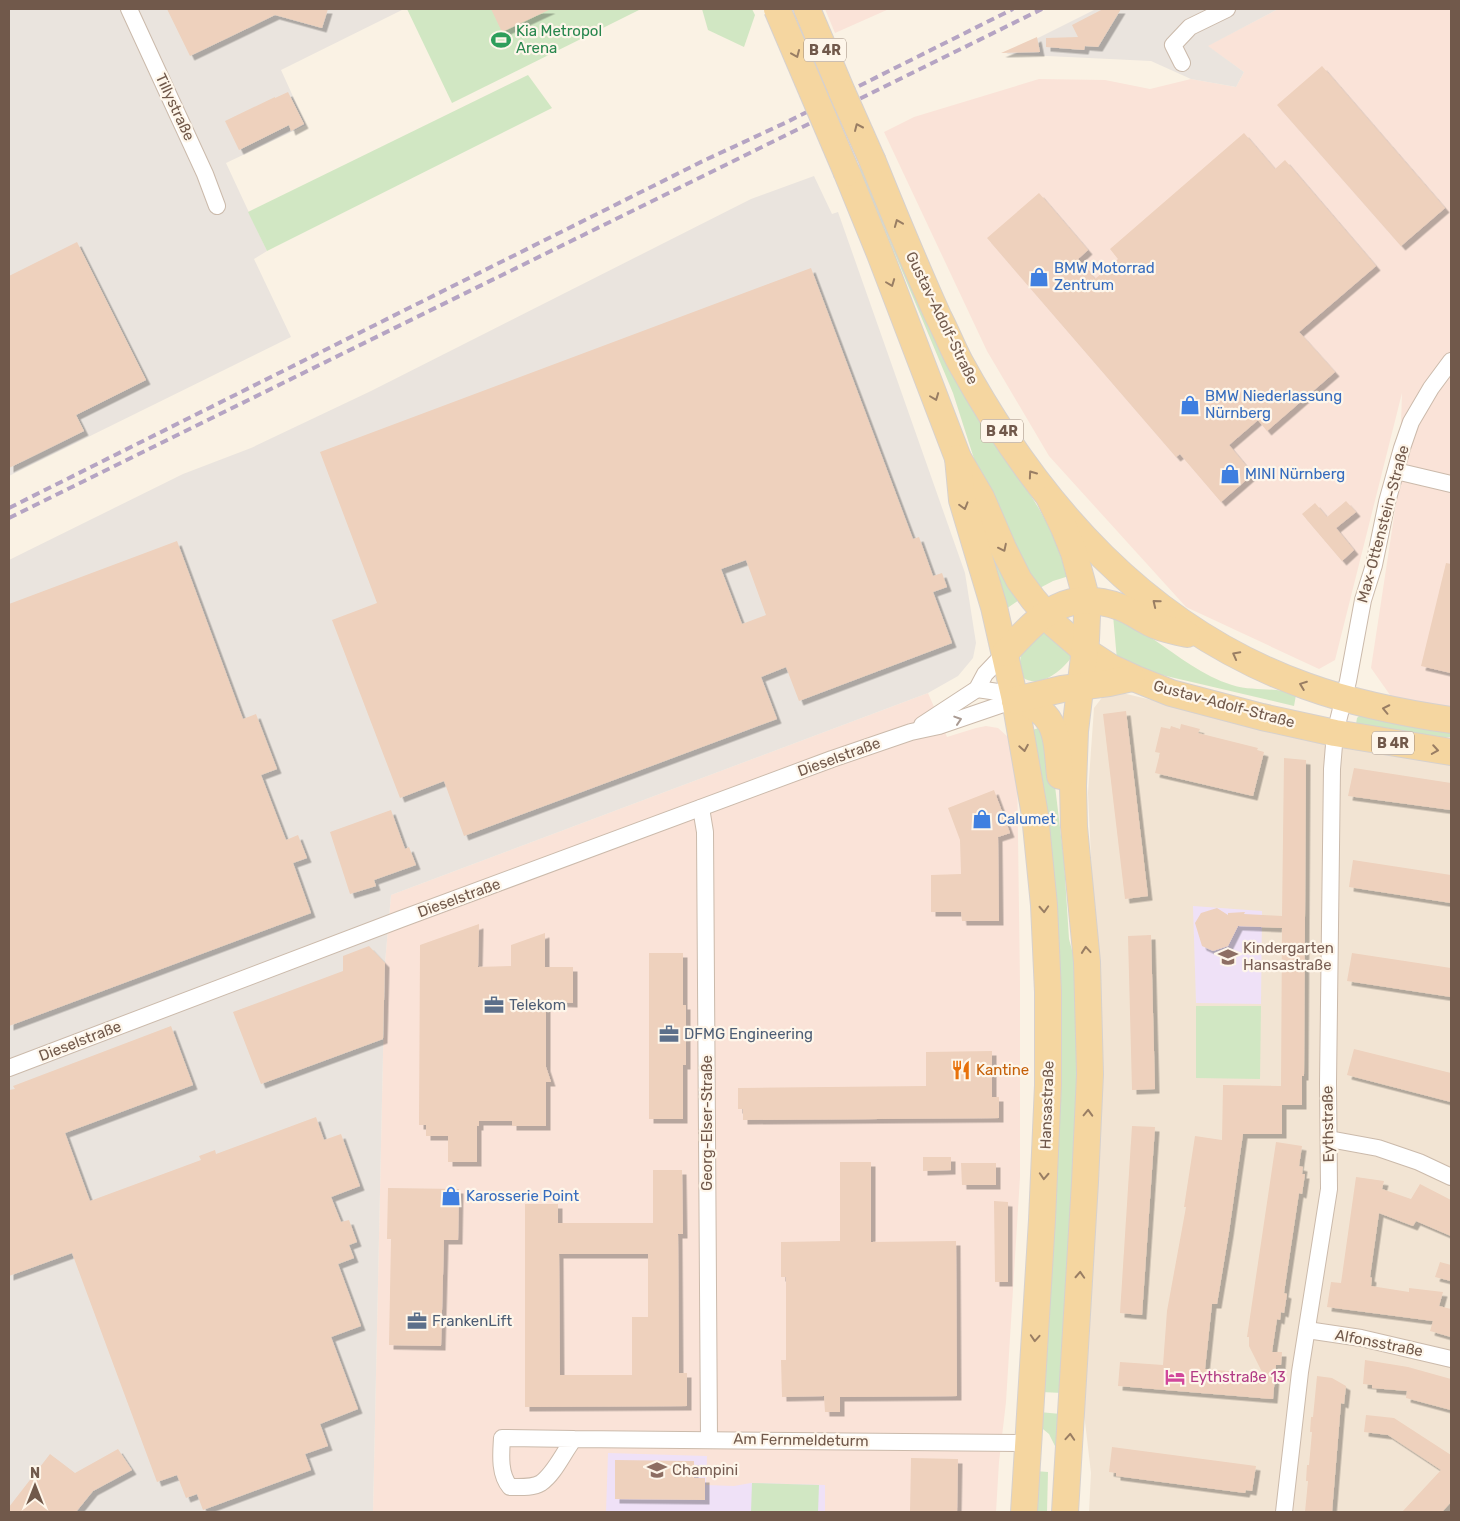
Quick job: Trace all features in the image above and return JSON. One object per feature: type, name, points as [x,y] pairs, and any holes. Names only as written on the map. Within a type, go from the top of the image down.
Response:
[{"type":"main road","name":"Gustav-Adolf-Straße","points":[[777,9],[880,254],[958,458],[982,497],[991,523],[1011,564],[1025,588],[1044,614],[1084,650],[1110,667],[1132,678],[1186,697],[1262,717],[1335,733],[1451,752]]},
{"type":"main road","name":"Gustav-Adolf-Straße","points":[[807,9],[873,162],[912,260],[960,362],[1005,436],[1050,499],[1080,534],[1115,569],[1162,608],[1210,641],[1239,656],[1305,686],[1344,698],[1393,710],[1451,720]]},
{"type":"main road","name":"Gustav-Adolf-Straße","points":[[958,458],[962,500],[984,572],[1005,653]]},
{"type":"main road","points":[[1050,499],[1074,553],[1086,601],[1087,630],[1074,753],[1074,827],[1087,962],[1090,1074],[1084,1210],[1065,1512]]},
{"type":"main road","name":"Gustav-Adolf-Straße","points":[[1005,653],[1044,614],[1068,603],[1086,601],[1106,602],[1121,607],[1151,624],[1210,641]]},
{"type":"main road","name":"Hansastraße","points":[[1005,653],[1030,785],[1040,857],[1048,992],[1046,1144],[1024,1512]]},
{"type":"main road","points":[[1015,700],[1080,686],[1110,683],[1132,678]]},
{"type":"main road","points":[[1015,700],[1036,706],[1043,711],[1052,725],[1061,784],[1074,827]]},
{"type":"main road","points":[[1028,1442],[1035,1443],[1050,1454],[1066,1486]]},
{"type":"street","name":"Tillystraße","points":[[130,9],[205,174],[217,206]]},
{"type":"street","points":[[1182,63],[1173,45],[1190,26],[1227,9]]},
{"type":"street","name":"Max-Ottenstein-Straße","points":[[1344,698],[1363,600],[1374,564],[1387,502],[1411,422],[1431,388],[1451,361]]},
{"type":"street","points":[[1396,471],[1451,484]]},
{"type":"street","name":"Dieselstraße","points":[[911,732],[977,689],[985,674],[1005,653]]},
{"type":"street","points":[[977,689],[998,692],[1015,700]]},
{"type":"street","points":[[1335,733],[1344,698]]},
{"type":"street","name":"Dieselstraße","points":[[9,1068],[402,918],[701,808],[911,732],[939,726],[1015,700]]},
{"type":"street","name":"Eythstraße","points":[[1284,1512],[1300,1372],[1329,1189],[1329,948],[1332,769],[1335,733]]},
{"type":"street","name":"Georg-Elser-Straße","points":[[701,808],[705,832],[709,1439]]},
{"type":"street","points":[[1329,1139],[1378,1148],[1419,1162],[1451,1177]]},
{"type":"street","name":"Alfonsstraße","points":[[1307,1330],[1361,1338],[1451,1358]]},
{"type":"street","name":"Am Fernmeldeturm","points":[[574,1439],[555,1467],[540,1484],[510,1487],[504,1480],[501,1453],[502,1438],[1028,1442]]},
{"type":"shaded area","points":[[9,9],[404,9],[281,70],[306,125],[226,163],[267,251],[254,259],[291,337],[9,476]]},
{"type":"shaded area","points":[[825,9],[889,9],[835,33]]},
{"type":"shaded area","points":[[1096,9],[1278,9],[1208,46],[1244,72],[1236,87],[1191,79],[1151,61],[1006,54]]},
{"type":"shaded area","points":[[1278,9],[1451,9],[1451,711],[1395,702],[1371,668],[1399,484],[1402,393],[1335,660],[1319,669],[1186,607],[1049,456],[987,351],[884,132],[914,117],[1039,79],[1105,80],[1150,89],[1191,79],[1236,87],[1244,72],[1207,46]]},
{"type":"shaded area","points":[[814,176],[832,214],[838,212],[965,573],[976,643],[973,658],[958,676],[928,693],[391,895],[385,963],[373,1512],[9,1512],[9,560],[183,474],[251,448],[371,391],[751,199]]},
{"type":"shaded area","points":[[1118,692],[1283,731],[1451,763],[1451,1512],[1089,1512],[1091,1473],[1082,1396],[1097,985],[1088,793],[1094,708],[1104,695]]},
{"type":"shaded area","points":[[928,693],[947,737],[986,726],[998,728],[1008,737],[1013,746],[1017,763],[1020,1177],[1006,1402],[999,1462],[996,1512],[373,1512],[385,963],[391,895]]},
{"type":"shaded area","name":"Kindergarten Hansastraße","points":[[1193,906],[1262,911],[1261,1004],[1196,1003]]},
{"type":"shaded area","name":"Champini","points":[[608,1453],[707,1456],[706,1485],[734,1486],[751,1483],[825,1485],[825,1512],[606,1512]]},
{"type":"green space","name":"Kia Metropol Arena","points":[[407,9],[641,9],[452,103]]},
{"type":"green space","points":[[702,9],[752,9],[755,15],[744,47],[708,30]]},
{"type":"green space","points":[[528,75],[552,108],[267,251],[248,212]]},
{"type":"green space","points":[[863,167],[1012,466],[1053,534],[1069,576],[1053,581],[1036,590],[977,468],[953,393],[859,168]]},
{"type":"green space","points":[[992,555],[1019,600],[1003,611]]},
{"type":"green space","points":[[1113,615],[1191,665],[1221,681],[1240,687],[1288,692],[1296,695],[1294,706],[1149,672],[1117,660]]},
{"type":"green space","points":[[1043,630],[1073,655],[1057,672],[1043,680],[1029,680],[1022,677],[1020,668],[1021,655],[1027,645]]},
{"type":"green space","points":[[1360,715],[1451,730],[1451,737],[1440,738],[1356,724],[1357,718]]},
{"type":"green space","points":[[1045,726],[1052,761],[1064,861],[1069,939],[1076,965],[1079,1063],[1063,1393],[1041,1392],[1054,1138],[1029,731]]},
{"type":"green space","points":[[1196,1006],[1261,1006],[1260,1079],[1196,1078]]},
{"type":"green space","points":[[1039,1412],[1061,1414],[1056,1448],[1049,1434],[1038,1425]]},
{"type":"green space","points":[[1035,1471],[1048,1472],[1047,1512],[1033,1512]]},
{"type":"green space","points":[[752,1483],[819,1485],[818,1512],[751,1512]]},
{"type":"building","points":[[167,9],[328,9],[322,28],[275,15],[190,56]]},
{"type":"building","points":[[491,9],[551,9],[502,32]]},
{"type":"building","points":[[1103,9],[1121,9],[1098,47],[1085,46],[1084,50],[1046,47],[1046,38],[1078,37],[1072,25]]},
{"type":"building","points":[[1037,37],[1040,52],[1001,53]]},
{"type":"building","points":[[1322,66],[1445,208],[1401,246],[1277,105]]},
{"type":"building","points":[[288,92],[304,124],[291,131],[289,125],[239,150],[225,121]]},
{"type":"building","points":[[1244,133],[1275,169],[1285,160],[1376,266],[1299,332],[1335,372],[1267,431],[1258,420],[1229,445],[1253,474],[1221,502],[1180,454],[1176,457],[987,238],[1039,193],[1088,250],[1078,259],[1095,279],[1118,259],[1110,249]]},
{"type":"building","points":[[77,242],[146,380],[76,415],[84,431],[9,468],[9,276]]},
{"type":"building","points":[[811,268],[913,539],[919,537],[933,576],[942,573],[947,587],[933,592],[952,643],[799,701],[786,667],[761,677],[777,719],[464,836],[444,781],[400,798],[332,620],[377,603],[320,452]],"holes":[[[746,560],[766,615],[742,624],[721,569]]]},
{"type":"building","points":[[1346,501],[1356,512],[1336,528],[1354,550],[1342,561],[1302,514],[1315,503],[1327,517]]},
{"type":"building","points":[[177,541],[243,719],[256,714],[277,769],[261,775],[286,840],[298,835],[307,858],[293,863],[311,913],[9,1026],[9,604]]},
{"type":"building","points":[[1446,563],[1451,564],[1451,673],[1421,666]]},
{"type":"building","points":[[1126,711],[1148,896],[1125,899],[1103,714]]},
{"type":"building","points":[[1181,724],[1200,729],[1198,733],[1258,748],[1257,750],[1264,752],[1253,796],[1155,773],[1160,753],[1155,752],[1161,727],[1170,729],[1171,726],[1180,729]]},
{"type":"building","points":[[1284,758],[1306,760],[1304,1076],[1302,1076],[1302,1105],[1282,1105],[1282,1134],[1243,1134],[1217,1304],[1212,1304],[1205,1369],[1263,1374],[1249,1346],[1249,1337],[1247,1337],[1276,1142],[1302,1146],[1299,1166],[1303,1167],[1302,1174],[1305,1174],[1302,1194],[1299,1193],[1284,1293],[1287,1294],[1284,1313],[1281,1312],[1280,1320],[1277,1319],[1272,1352],[1282,1352],[1281,1365],[1276,1365],[1273,1399],[1118,1386],[1120,1362],[1163,1365],[1167,1311],[1186,1207],[1184,1207],[1195,1136],[1222,1140],[1223,1085],[1281,1086],[1282,928],[1238,926],[1228,946],[1213,951],[1202,946],[1195,923],[1201,913],[1217,908],[1228,915],[1228,913],[1245,912],[1244,914],[1282,916]]},
{"type":"building","points":[[1354,768],[1451,783],[1451,810],[1348,796]]},
{"type":"building","points":[[994,790],[1010,833],[998,837],[999,921],[962,921],[961,912],[931,912],[931,875],[961,874],[960,840],[948,808]]},
{"type":"building","points":[[391,810],[405,849],[409,847],[416,865],[374,880],[376,886],[350,894],[330,832]]},
{"type":"building","points":[[1353,860],[1451,875],[1451,903],[1349,887]]},
{"type":"building","points":[[479,924],[478,967],[511,966],[511,945],[545,933],[545,967],[573,967],[573,1003],[546,1002],[546,1067],[551,1082],[546,1082],[546,1126],[512,1126],[512,1121],[479,1121],[479,1126],[477,1126],[477,1162],[448,1162],[448,1136],[426,1136],[426,1125],[419,1125],[420,945]]},
{"type":"building","points":[[1151,935],[1155,1089],[1132,1090],[1128,936]]},
{"type":"building","points":[[369,946],[385,963],[383,1039],[261,1084],[233,1012],[343,971],[343,956]]},
{"type":"building","points":[[649,953],[683,953],[683,1005],[686,1005],[686,1065],[683,1065],[683,1119],[649,1119]]},
{"type":"building","points":[[1352,953],[1451,968],[1451,997],[1347,981]]},
{"type":"building","points":[[171,1026],[193,1085],[65,1133],[90,1201],[201,1160],[199,1156],[215,1150],[216,1154],[316,1117],[324,1140],[341,1134],[360,1186],[331,1197],[341,1222],[349,1220],[357,1242],[349,1245],[354,1258],[338,1264],[361,1326],[331,1337],[358,1409],[320,1424],[328,1446],[305,1454],[311,1470],[203,1510],[197,1494],[186,1498],[177,1475],[157,1482],[72,1253],[9,1276],[9,1090],[15,1089],[13,1086]]},
{"type":"building","points":[[1354,1049],[1451,1073],[1451,1102],[1347,1075]]},
{"type":"building","points":[[992,1051],[992,1097],[999,1097],[999,1118],[743,1120],[743,1109],[738,1109],[738,1088],[926,1086],[926,1052]]},
{"type":"building","points":[[1132,1126],[1155,1127],[1142,1315],[1120,1313]]},
{"type":"building","points":[[923,1157],[951,1157],[951,1170],[923,1171]]},
{"type":"building","points":[[840,1162],[871,1162],[871,1242],[956,1241],[957,1396],[840,1397],[840,1412],[825,1412],[824,1396],[782,1397],[781,1360],[786,1360],[786,1277],[781,1277],[781,1242],[840,1241]]},
{"type":"building","points":[[961,1163],[996,1163],[996,1185],[962,1185]]},
{"type":"building","points":[[653,1170],[682,1170],[683,1234],[678,1234],[679,1373],[687,1373],[687,1406],[525,1407],[525,1204],[558,1204],[558,1223],[653,1223]],"holes":[[[559,1254],[648,1254],[648,1317],[632,1317],[632,1375],[560,1375]]]},
{"type":"building","points":[[1356,1177],[1384,1181],[1382,1189],[1411,1199],[1420,1184],[1451,1200],[1451,1236],[1416,1221],[1413,1226],[1379,1213],[1370,1277],[1372,1278],[1371,1286],[1409,1292],[1409,1288],[1443,1292],[1439,1306],[1451,1309],[1451,1337],[1430,1331],[1433,1321],[1327,1307],[1331,1282],[1341,1283]]},
{"type":"building","points":[[388,1188],[459,1189],[458,1240],[444,1240],[441,1346],[389,1345],[391,1239],[387,1239]]},
{"type":"building","points":[[994,1201],[1008,1202],[1008,1282],[995,1282]]},
{"type":"building","points":[[1440,1262],[1451,1265],[1451,1281],[1435,1277]]},
{"type":"building","points":[[1365,1360],[1408,1367],[1451,1379],[1451,1410],[1406,1398],[1407,1391],[1372,1388],[1372,1385],[1363,1384]]},
{"type":"building","points":[[1317,1376],[1332,1378],[1346,1386],[1344,1404],[1341,1403],[1332,1512],[1305,1512],[1308,1481],[1306,1481],[1307,1465],[1309,1465],[1312,1432],[1310,1432],[1311,1417],[1313,1417]]},
{"type":"building","points":[[1366,1415],[1394,1418],[1451,1455],[1451,1502],[1442,1512],[1402,1512],[1441,1470],[1388,1435],[1364,1432]]},
{"type":"building","points":[[1112,1447],[1256,1466],[1252,1491],[1246,1490],[1245,1493],[1116,1476],[1116,1473],[1109,1472]]},
{"type":"building","points":[[118,1449],[132,1470],[93,1491],[76,1512],[9,1512],[9,1507],[50,1454],[75,1473]]},
{"type":"building","points":[[911,1458],[958,1459],[957,1512],[910,1512]]},
{"type":"building","points":[[615,1460],[694,1461],[694,1478],[705,1478],[705,1500],[615,1499]]},
{"type":"railway","points":[[9,508],[703,161],[787,122],[1013,9]]},
{"type":"railway","points":[[9,518],[1042,9]]},
{"type":"place","name":"Kia Metropol Arena","points":[[501,40]]},
{"type":"place","name":"BMW Motorrad Zentrum","points":[[1039,277]]},
{"type":"place","name":"BMW Niederlassung Nürnberg","points":[[1190,405]]},
{"type":"place","name":"MINI Nürnberg","points":[[1230,474]]},
{"type":"place","name":"Calumet","points":[[982,819]]},
{"type":"place","name":"Kindergarten Hansastraße","points":[[1228,957]]},
{"type":"place","name":"Telekom","points":[[494,1005]]},
{"type":"place","name":"DFMG Engineering","points":[[669,1034]]},
{"type":"place","name":"Kantine","points":[[961,1070]]},
{"type":"place","name":"Karosserie Point","points":[[451,1196]]},
{"type":"place","name":"FrankenLift","points":[[417,1321]]},
{"type":"place","name":"Eythstraße 13","points":[[1175,1377]]},
{"type":"place","name":"Champini","points":[[657,1470]]}]
